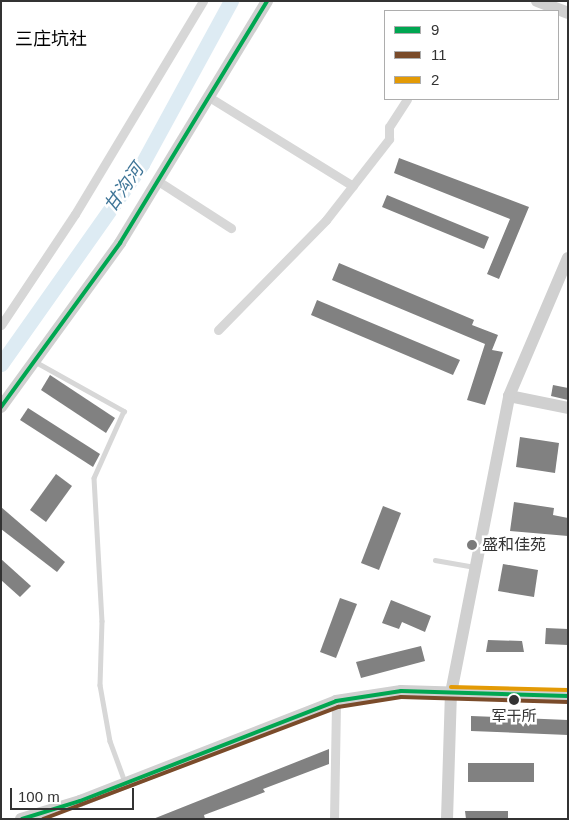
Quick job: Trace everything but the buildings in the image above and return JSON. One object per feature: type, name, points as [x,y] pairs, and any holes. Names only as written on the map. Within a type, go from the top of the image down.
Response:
[{"type":"street","points":[[1,325],[75,214],[202,1]]},
{"type":"street","points":[[1,407],[120,243],[267,1]]},
{"type":"street","points":[[537,1],[568,13]]},
{"type":"street","points":[[557,1],[568,6]]},
{"type":"street","points":[[209,97],[353,186]]},
{"type":"street","points":[[218,330],[326,220],[389,138],[389,127],[405,100]]},
{"type":"street","points":[[158,181],[231,228]]},
{"type":"street","points":[[447,819],[451,693],[474,567],[509,396],[568,258]]},
{"type":"street","points":[[509,396],[568,408]]},
{"type":"street","points":[[21,819],[126,783],[336,701],[401,690],[568,696]]},
{"type":"street","points":[[334,819],[336,701]]},
{"type":"lane","points":[[34,361],[124,411],[94,478],[102,621],[100,685],[110,741],[126,783]]},
{"type":"lane","points":[[435,560],[474,567]]},
{"type":"waterway","name":"甘沟河","points":[[1,364],[142,164],[231,1]]},
{"type":"transit line","name":"9","points":[[1,407],[120,243],[267,1]]},
{"type":"transit line","name":"2","points":[[451,687],[568,690]]},
{"type":"transit line","name":"9","points":[[22,819],[80,801],[336,701],[401,691],[568,696]]},
{"type":"transit line","name":"11","points":[[43,819],[338,707],[401,697],[568,702]]},
{"type":"place","name":"盛和佳苑","points":[[472,545]]},
{"type":"place","name":"军干所","points":[[514,700]]},
{"type":"district","name":"三庄坑社","points":[[51,39]]}]
